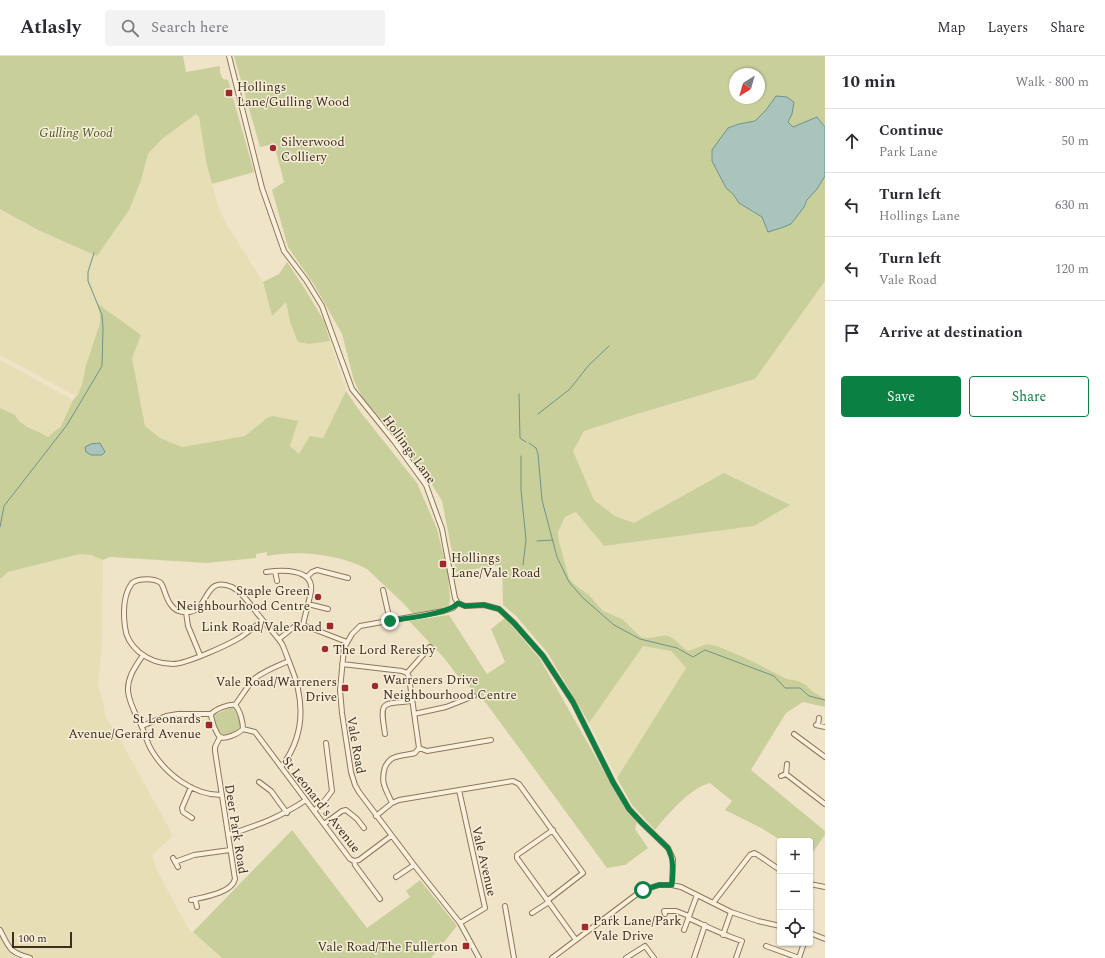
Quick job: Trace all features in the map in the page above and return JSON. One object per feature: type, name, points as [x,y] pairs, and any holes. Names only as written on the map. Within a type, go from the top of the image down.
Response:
[{"type":"street","name":"Hollings Lane","points":[[229,56],[262,188],[284,251],[306,280],[322,306],[336,341],[349,382],[357,397],[394,441],[426,485],[442,529],[455,598],[458,603]]},
{"type":"street","points":[[266,572],[285,570],[300,573],[307,577],[311,590],[303,625]]},
{"type":"street","points":[[307,577],[312,572],[317,570],[348,578]]},
{"type":"street","points":[[275,571],[277,581]]},
{"type":"street","points":[[262,621],[241,637],[184,662],[173,664],[157,662],[143,655],[129,642],[125,628],[125,597],[132,583],[141,579],[158,581],[163,586],[170,605],[177,611],[186,612],[198,608],[209,590],[214,587],[222,585],[237,591],[278,639],[297,680],[301,719],[298,735],[293,747],[281,767]]},
{"type":"street","points":[[383,590],[390,621]]},
{"type":"street","name":"Vale Road","points":[[458,603],[453,608],[444,611],[360,626],[356,629],[347,642],[343,655],[340,702],[354,785],[391,836],[460,923],[479,958]]},
{"type":"street","points":[[458,603],[465,606],[484,605],[499,609],[514,623],[543,656],[573,702],[613,782],[629,809],[668,848],[673,859],[672,885]]},
{"type":"street","points":[[308,604],[328,609]]},
{"type":"street","points":[[186,612],[188,626],[200,655]]},
{"type":"street","points":[[278,639],[295,626],[303,625],[347,642]]},
{"type":"street","points":[[407,673],[430,647]]},
{"type":"street","points":[[143,655],[130,677],[128,691],[151,749],[174,777],[191,787],[210,794],[221,795]]},
{"type":"street","points":[[235,706],[255,679],[289,661]]},
{"type":"street","points":[[342,664],[402,671],[407,673],[409,677],[419,748],[415,753],[392,758],[386,764],[382,782],[392,803]]},
{"type":"street","points":[[414,714],[446,707],[474,696]]},
{"type":"street","points":[[385,734],[381,712],[385,705],[388,703],[412,701]]},
{"type":"street","points":[[142,726],[166,716],[178,714],[211,714],[231,705],[238,708],[243,729],[240,732],[224,738],[220,737],[217,734],[211,714]]},
{"type":"street","points":[[819,718],[817,725],[825,727]]},
{"type":"street","name":"St Leonard's Avenue","points":[[243,729],[255,732],[350,859],[354,861],[355,865],[380,898]]},
{"type":"street","points":[[794,734],[825,757]]},
{"type":"street","name":"Deer Park Road","points":[[197,907],[193,899],[217,893],[234,883],[235,879],[215,751],[215,747],[220,737]]},
{"type":"street","points":[[419,748],[427,751],[491,740]]},
{"type":"street","points":[[314,811],[332,791],[326,743]]},
{"type":"street","points":[[786,764],[786,774]]},
{"type":"street","points":[[781,776],[786,774]]},
{"type":"street","points":[[786,774],[825,804]]},
{"type":"street","points":[[376,816],[392,803],[399,800],[513,781],[516,782],[553,830],[583,873],[532,913]]},
{"type":"street","points":[[259,782],[271,791],[286,813]]},
{"type":"street","points":[[191,787],[182,808],[183,812],[192,818]]},
{"type":"street","name":"Vale Avenue","points":[[459,790],[485,908],[460,923]]},
{"type":"street","points":[[228,835],[260,825],[286,813],[306,800]]},
{"type":"street","points":[[324,824],[342,811],[346,810],[357,819],[364,828]]},
{"type":"street","points":[[553,830],[517,856],[576,940]]},
{"type":"street","points":[[354,861],[359,860],[391,836]]},
{"type":"street","points":[[175,862],[194,855],[230,850]]},
{"type":"street","points":[[713,902],[750,855],[758,855],[777,868]]},
{"type":"street","points":[[396,877],[414,865]]},
{"type":"street","points":[[552,958],[641,891],[659,885],[681,887],[731,912],[777,925]]},
{"type":"street","points":[[813,885],[825,887]]},
{"type":"street","points":[[684,930],[697,895]]},
{"type":"street","points":[[505,906],[514,958]]},
{"type":"street","points":[[665,914],[664,911],[672,910],[723,935],[742,941],[736,958]]},
{"type":"street","points":[[723,935],[731,912]]},
{"type":"street","points":[[693,957],[705,925]]},
{"type":"street","points":[[0,930],[7,945],[14,952],[30,958]]},
{"type":"street","points":[[813,934],[825,939]]},
{"type":"street","points":[[626,958],[645,946],[654,958]]},
{"type":"street","points":[[766,946],[799,958],[803,946]]},
{"type":"shaded area","points":[[196,114],[199,117],[207,166],[219,209],[227,225],[263,282],[272,315],[286,302],[290,322],[309,344],[330,341],[346,391],[323,438],[299,454],[290,446],[267,418],[245,436],[182,447],[160,438],[145,426],[132,358],[140,335],[98,307],[100,323],[78,394],[74,395],[0,355],[0,209],[38,230],[141,180],[148,154],[162,139]]},
{"type":"shaded area","points":[[825,281],[825,699],[798,681],[787,679],[750,660],[717,646],[707,644],[688,651],[670,637],[644,639],[622,619],[603,611],[589,595],[575,585],[569,578],[558,532],[565,517],[576,512],[604,546],[754,526],[648,516],[634,523],[615,516],[594,500],[572,451],[584,431],[755,379]]},
{"type":"shaded area","points":[[0,360],[73,400],[61,425],[49,437],[24,425],[15,415],[0,408]]},
{"type":"shaded area","points":[[80,554],[91,555],[103,560],[102,648],[98,683],[107,720],[115,730],[171,832],[172,837],[152,855],[157,871],[190,931],[222,958],[36,958],[18,952],[14,948],[0,924],[0,579],[8,572]]},
{"type":"shaded area","points":[[643,645],[671,651],[686,668],[617,778],[589,723]]},
{"type":"shaded area","points":[[0,935],[12,954],[19,958],[0,958]]},
{"type":"green space","name":"Gulling Wood","points":[[0,56],[183,56],[186,72],[220,66],[220,73],[223,79],[228,80],[254,172],[212,184],[207,166],[199,117],[196,114],[162,139],[148,154],[141,180],[129,210],[97,256],[38,230],[0,209]]},
{"type":"green space","points":[[234,56],[825,56],[825,127],[817,117],[793,128],[788,122],[792,114],[776,96],[766,110],[755,121],[739,124],[712,161],[726,188],[733,194],[739,203],[762,217],[804,207],[825,176],[825,281],[755,379],[584,431],[573,451],[594,500],[615,516],[634,523],[724,473],[790,505],[754,526],[604,546],[576,512],[565,517],[558,532],[569,578],[575,585],[589,595],[603,611],[622,619],[641,637],[648,638],[667,636],[674,639],[688,651],[707,644],[717,646],[750,660],[787,679],[798,681],[825,699],[825,707],[803,702],[786,713],[751,770],[825,831],[825,835],[813,852],[813,838],[777,838],[763,829],[725,810],[732,801],[710,783],[702,786],[687,796],[673,809],[655,830],[632,805],[617,778],[686,668],[671,651],[643,646],[589,723],[547,652],[516,616],[503,605],[502,565],[456,572],[442,501],[429,480],[388,427],[362,397],[354,381],[342,334],[315,286],[288,247],[272,190],[284,182],[274,144],[260,147]]},
{"type":"green space","points":[[287,262],[324,321],[330,341],[309,344],[298,342],[290,322],[286,302],[272,316],[263,282],[279,274]]},
{"type":"green space","points":[[98,304],[141,335],[132,358],[145,426],[160,438],[182,447],[245,436],[267,418],[272,416],[298,421],[290,446],[299,454],[310,436],[323,438],[346,391],[359,410],[417,483],[437,529],[448,574],[450,598],[449,606],[442,609],[413,614],[367,569],[344,560],[331,557],[292,553],[267,556],[267,552],[256,554],[256,558],[207,563],[110,557],[103,560],[91,555],[80,554],[8,572],[0,579],[0,408],[15,415],[21,423],[48,437],[61,426],[82,385],[86,365],[100,323]]},
{"type":"green space","points":[[449,615],[487,674],[505,662],[491,629],[505,618],[540,659],[627,812],[637,822],[635,829],[648,848],[625,865],[607,868],[486,703],[456,674],[445,659],[409,621]]},
{"type":"green space","points":[[232,707],[235,709],[241,726],[237,731],[224,736],[217,727],[214,715]]},
{"type":"green space","points":[[292,830],[367,928],[410,897],[406,891],[420,880],[457,926],[431,958],[222,958],[193,932]]},
{"type":"water","points":[[776,96],[787,97],[794,102],[792,114],[788,122],[793,127],[817,117],[825,127],[825,176],[791,224],[768,232],[762,217],[739,203],[733,194],[726,188],[712,161],[712,150],[728,128],[755,121],[766,110]]},
{"type":"water","points":[[100,443],[105,452],[102,455],[91,455],[86,452],[85,447],[91,444]]},
{"type":"waterway","points":[[0,527],[4,506],[67,425],[102,366],[102,315],[88,281],[88,272],[94,253]]},
{"type":"waterway","points":[[538,414],[570,389],[588,366],[609,346]]},
{"type":"waterway","points":[[519,394],[520,438],[526,442]]},
{"type":"waterway","points":[[529,443],[536,448],[538,454],[542,500],[557,557],[569,582],[583,598],[614,625],[640,639],[677,648],[693,657],[705,650],[774,676],[785,688],[800,688],[809,696],[825,700]]},
{"type":"waterway","points":[[521,456],[521,490],[526,540],[523,565]]},
{"type":"waterway","points":[[537,541],[553,540]]},
{"type":"place","name":"Hollings Lane/Gulling Wood","points":[[229,93]]},
{"type":"place","name":"Silverwood Colliery","points":[[273,148]]},
{"type":"place","name":"Hollings Lane/Vale Road","points":[[443,564]]},
{"type":"place","name":"Staple Green Neighbourhood Centre","points":[[318,597]]},
{"type":"place","name":"Link Road/Vale Road","points":[[330,626]]},
{"type":"place","name":"The Lord Reresby","points":[[325,649]]},
{"type":"place","name":"Warreners Drive Neighbourhood Centre","points":[[375,686]]},
{"type":"place","name":"Vale Road/Warreners Drive","points":[[345,688]]},
{"type":"place","name":"St Leonards Avenue/Gerard Avenue","points":[[209,725]]},
{"type":"place","name":"Park Lane/Park Vale Drive","points":[[585,927]]},
{"type":"place","name":"Vale Road/The Fullerton","points":[[466,946]]},
{"type":"route","points":[[390,621],[444,611],[453,608],[458,603],[465,606],[491,606],[499,609],[514,623],[543,656],[573,702],[613,782],[629,809],[634,816],[668,848],[671,853],[673,859],[672,885],[653,886],[643,890]]}]
